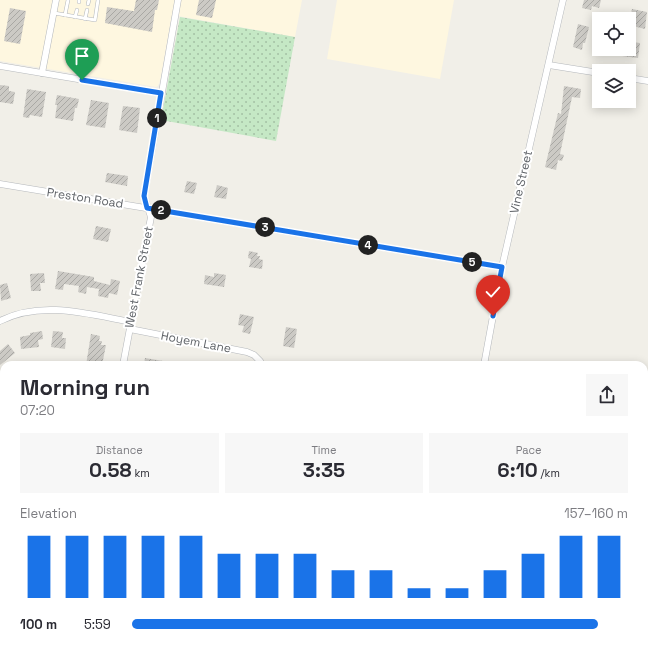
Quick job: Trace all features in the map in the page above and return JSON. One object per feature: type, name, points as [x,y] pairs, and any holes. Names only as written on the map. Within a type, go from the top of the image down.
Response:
[{"type":"street","points":[[42,73],[56,0]]},
{"type":"street","name":"West Frank Street","points":[[124,361],[150,217],[144,196],[178,0]]},
{"type":"street","name":"Vine Street","points":[[485,361],[502,267],[563,0]]},
{"type":"street","points":[[548,65],[592,72]]},
{"type":"street","points":[[0,66],[161,93]]},
{"type":"street","points":[[636,79],[648,81]]},
{"type":"street","name":"Preston Road","points":[[0,184],[502,267]]},
{"type":"street","name":"Hoyem Lane","points":[[0,321],[17,314],[35,311],[53,309],[69,311],[247,352],[254,355],[260,361]]},
{"type":"lane","points":[[65,15],[68,0]]},
{"type":"lane","points":[[54,13],[95,20],[98,0]]},
{"type":"lane","points":[[75,17],[77,10]]},
{"type":"lane","points":[[85,19],[87,10]]},
{"type":"shaded area","points":[[0,0],[302,0],[295,37],[172,15],[160,81],[156,87],[0,61]]},
{"type":"shaded area","points":[[337,0],[454,0],[440,79],[327,59]]},
{"type":"green space","points":[[180,17],[295,37],[276,141],[161,120]]},
{"type":"building","points":[[136,0],[159,0],[157,10],[155,10],[152,32],[105,23],[107,7],[134,11]]},
{"type":"building","points":[[199,0],[216,0],[212,18],[196,15]]},
{"type":"building","points":[[584,0],[601,0],[599,8],[592,6],[591,10],[582,8]]},
{"type":"building","points":[[10,8],[26,11],[20,44],[4,41]]},
{"type":"building","points":[[632,9],[647,12],[645,29],[636,27],[636,12],[631,12]]},
{"type":"building","points":[[578,24],[589,27],[582,50],[573,47]]},
{"type":"building","points":[[636,42],[640,43],[638,58],[622,56],[636,56]]},
{"type":"building","points":[[0,85],[9,86],[9,91],[15,92],[13,104],[0,102]]},
{"type":"building","points":[[564,86],[581,89],[580,98],[572,97],[560,154],[564,155],[562,161],[558,160],[556,170],[545,167],[558,113],[561,114]]},
{"type":"building","points":[[27,89],[46,92],[42,117],[30,115],[29,118],[23,117]]},
{"type":"building","points":[[57,95],[79,99],[77,108],[75,108],[73,121],[55,118]]},
{"type":"building","points":[[91,100],[109,103],[105,128],[86,125]]},
{"type":"building","points":[[123,106],[140,108],[137,133],[119,130]]},
{"type":"building","points":[[107,173],[128,176],[127,186],[105,182]]},
{"type":"building","points":[[187,181],[197,183],[194,194],[184,192]]},
{"type":"building","points":[[217,185],[228,188],[226,199],[214,197]]},
{"type":"building","points":[[96,226],[111,229],[108,242],[93,239]]},
{"type":"building","points":[[249,251],[258,253],[257,256],[260,256],[259,259],[263,260],[262,269],[249,267],[251,259],[248,258]]},
{"type":"building","points":[[58,271],[94,277],[94,281],[110,285],[111,279],[120,281],[117,295],[109,293],[108,298],[98,296],[99,289],[87,287],[86,294],[78,292],[79,286],[64,284],[63,290],[55,289]]},
{"type":"building","points":[[44,273],[45,283],[40,283],[41,291],[31,291],[30,274]]},
{"type":"building","points":[[214,273],[226,275],[224,287],[204,284],[205,275],[214,277]]},
{"type":"building","points":[[7,283],[11,298],[1,301],[0,285]]},
{"type":"building","points":[[240,314],[254,317],[250,334],[242,332],[244,326],[238,325]]},
{"type":"building","points":[[286,327],[297,329],[294,348],[283,346]]},
{"type":"building","points":[[42,331],[43,339],[38,340],[39,347],[21,349],[20,337],[30,335],[30,333]]},
{"type":"building","points":[[53,331],[63,332],[62,338],[66,338],[65,349],[51,347]]},
{"type":"building","points":[[91,334],[100,336],[99,341],[102,341],[101,345],[106,345],[103,361],[87,361]]},
{"type":"building","points":[[8,344],[15,353],[5,361],[0,361],[0,351]]},
{"type":"building","points":[[145,358],[163,361],[145,361]]},
{"type":"route","points":[[82,80],[161,93],[144,196],[147,208],[502,267],[493,316]]}]
